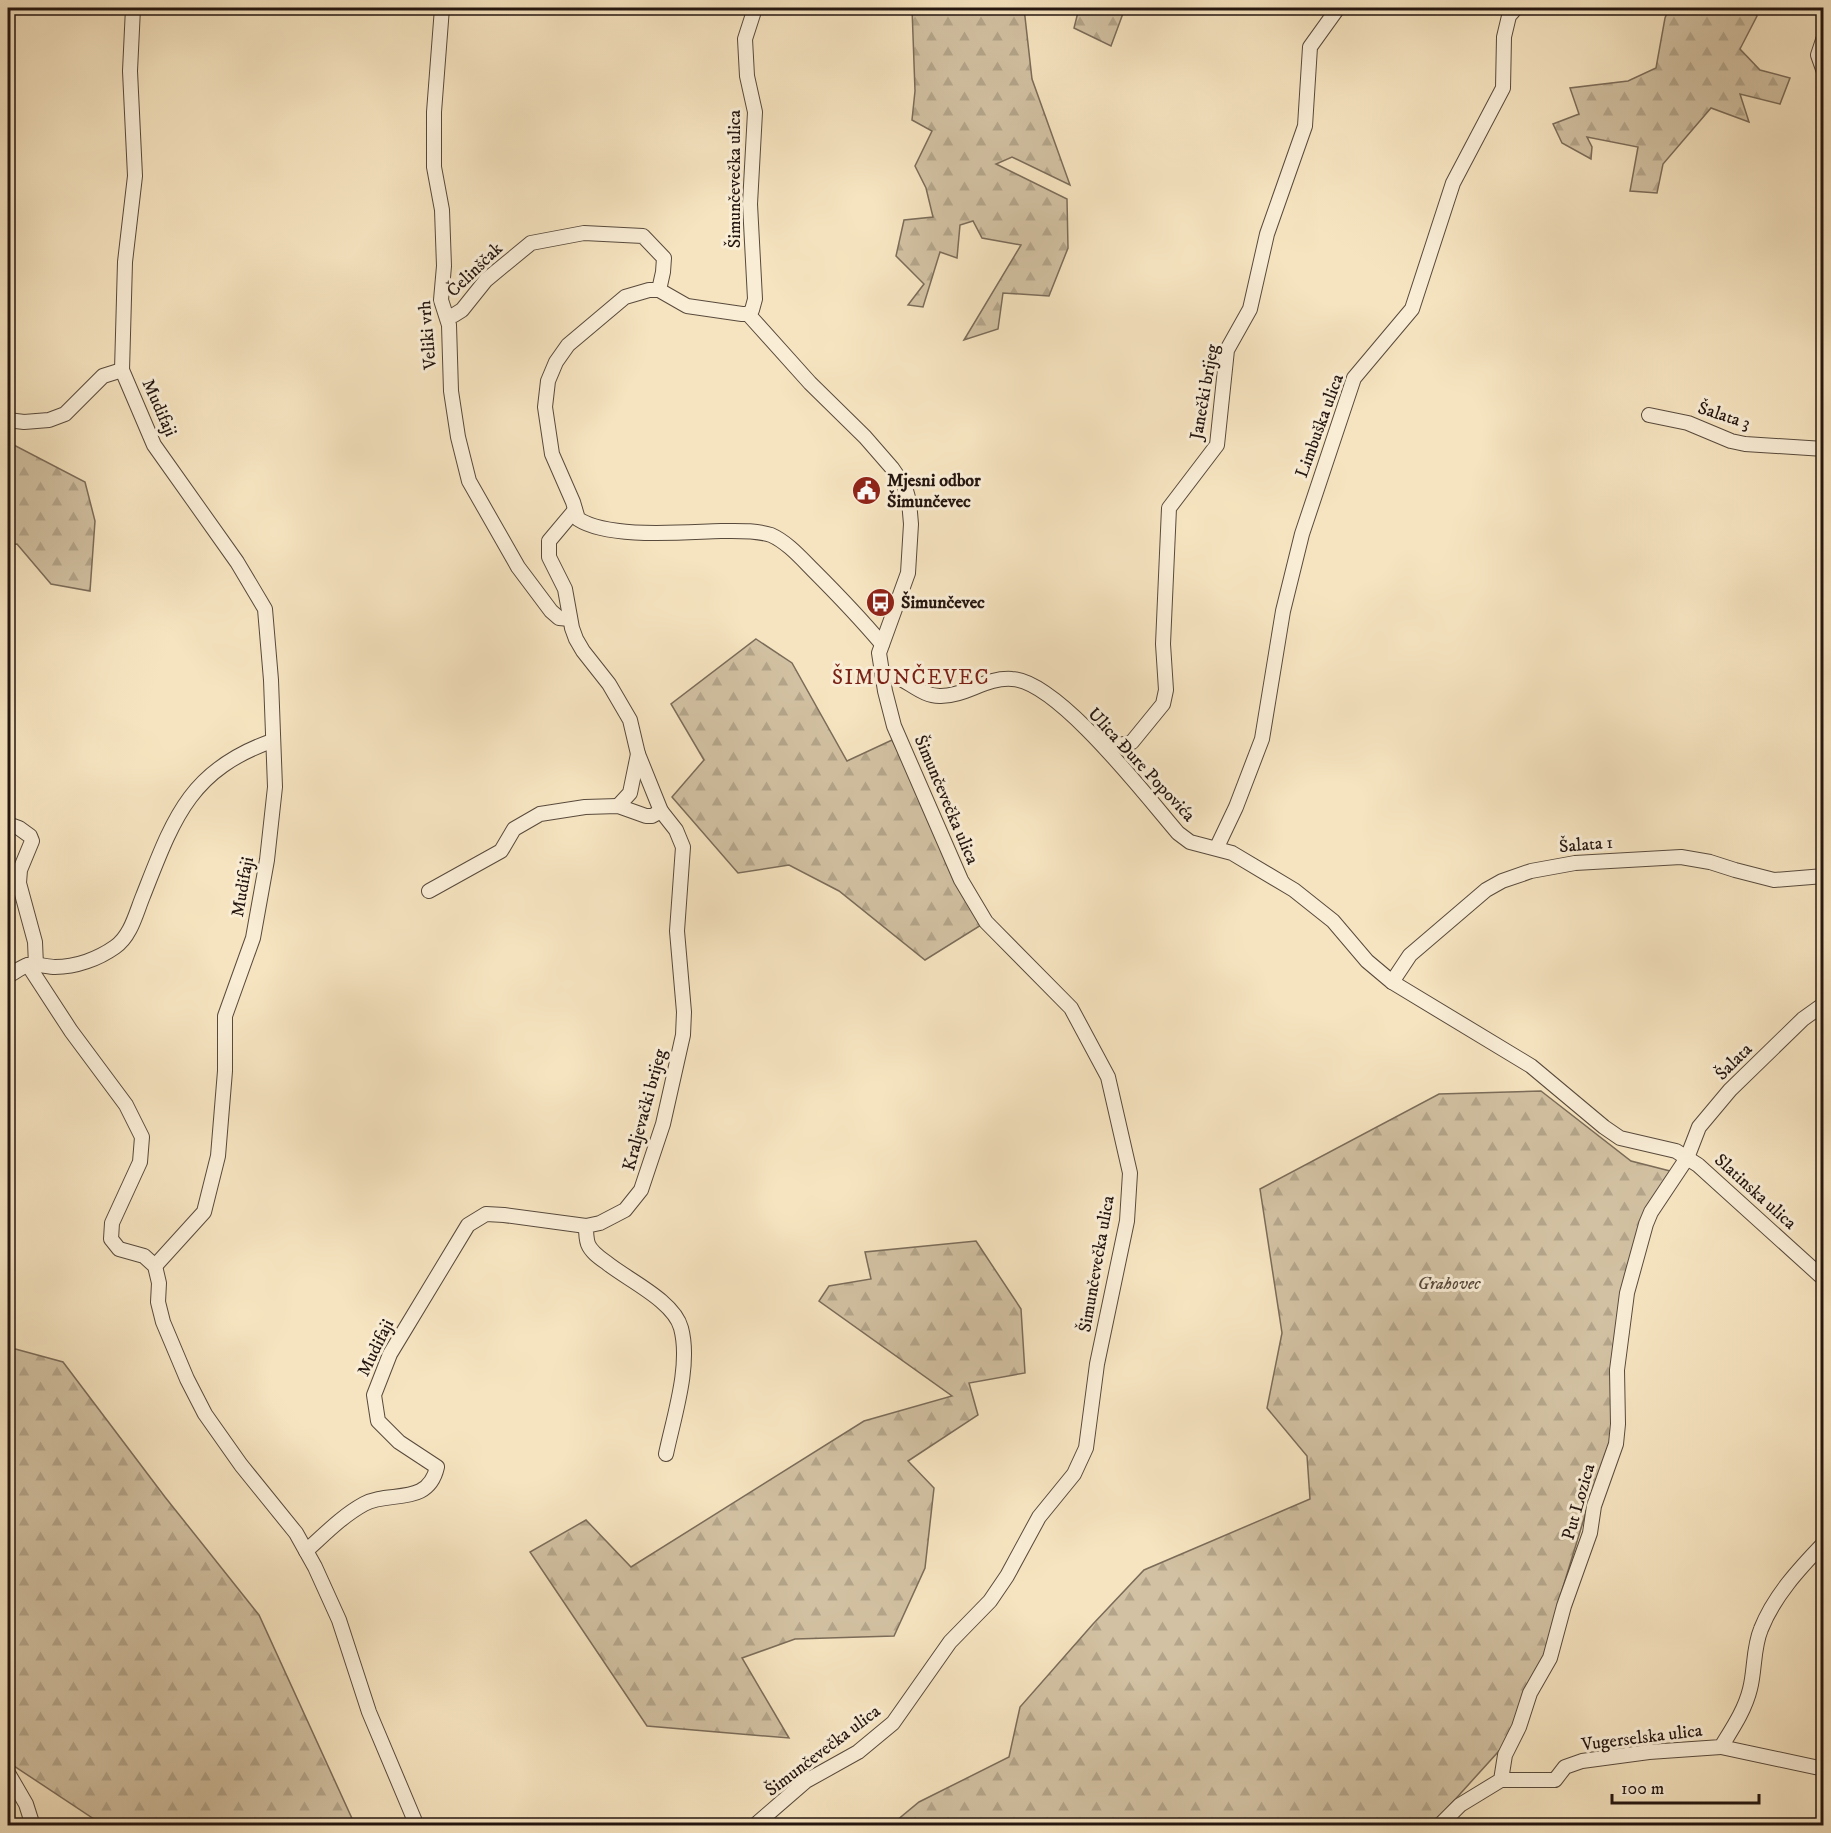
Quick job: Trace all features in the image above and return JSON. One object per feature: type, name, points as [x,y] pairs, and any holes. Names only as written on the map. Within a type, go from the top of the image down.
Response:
[{"type":"street","points":[[122,370],[125,262],[135,176],[130,71],[133,8]]},
{"type":"street","name":"Veliki vrh","points":[[442,8],[434,112],[434,167],[442,210],[444,266],[441,300],[449,325],[450,391],[458,437],[468,481],[518,567],[550,610],[559,618],[570,619]]},
{"type":"street","name":"Šimunčevečka ulica","points":[[754,8],[745,39],[747,76],[755,111],[750,204],[755,299],[752,310],[747,315],[810,383],[865,437],[892,468],[905,488],[909,501],[910,524],[908,573],[879,653],[894,726],[961,880],[986,922],[1071,1008],[1108,1077],[1130,1173],[1127,1221],[1097,1364],[1086,1448],[1074,1474],[1039,1517],[1007,1576],[990,1601],[950,1642],[893,1723],[858,1752],[806,1781],[754,1826]]},
{"type":"street","name":"Janečki brijeg","points":[[1132,742],[1163,704],[1166,690],[1163,644],[1169,508],[1217,445],[1227,350],[1250,309],[1267,234],[1305,126],[1310,46],[1338,8]]},
{"type":"street","name":"Limbuška ulica","points":[[1217,848],[1236,807],[1262,739],[1283,611],[1302,534],[1354,378],[1412,309],[1453,183],[1503,88],[1504,37],[1509,16],[1516,8]]},
{"type":"street","points":[[1824,37],[1818,55],[1824,72]]},
{"type":"street","points":[[1824,80],[1824,88]]},
{"type":"street","name":"Čelinščak","points":[[447,316],[462,310],[486,280],[531,243],[584,233],[643,236],[664,258],[659,290]]},
{"type":"street","points":[[747,315],[687,306],[659,290],[649,290],[625,297],[568,345],[556,362],[548,381],[545,407],[552,454],[578,519],[588,525],[621,531],[737,531],[771,535],[802,559],[846,603],[882,644]]},
{"type":"street","name":"Mudifaji","points":[[8,420],[24,422],[49,420],[65,414],[103,376],[122,370],[154,445],[237,561],[265,609],[271,680],[275,787],[267,860],[253,938],[225,1016],[225,1071],[218,1156],[204,1212],[155,1266]]},
{"type":"street","name":"Šalata 3","points":[[1649,415],[1688,423],[1731,441],[1745,444],[1824,449]]},
{"type":"street","name":"Kraljevački brijeg","points":[[575,510],[549,541],[549,557],[565,589],[572,628],[583,651],[609,684],[630,720],[638,754],[662,811],[676,830],[683,847],[676,931],[684,1012],[683,1035],[663,1124],[641,1190],[625,1210],[600,1223],[586,1226]]},
{"type":"street","name":"Ulica Đure Popovića","points":[[882,674],[896,676],[918,690],[930,695],[941,696],[954,694],[996,678],[1015,679],[1034,686],[1099,740],[1178,833],[1190,842],[1232,853],[1294,890],[1333,921],[1367,961],[1392,982],[1531,1066],[1620,1138],[1676,1152],[1688,1158]]},
{"type":"street","points":[[1099,740],[1114,745],[1125,745],[1132,742]]},
{"type":"street","points":[[8,976],[32,965],[58,967],[76,965],[90,961],[117,946],[132,925],[171,827],[192,793],[220,766],[255,747],[272,741]]},
{"type":"street","points":[[1128,775],[1127,765],[1132,742]]},
{"type":"street","name":"Kraljevački brijeg","points":[[618,806],[630,793],[638,754]]},
{"type":"street","points":[[429,891],[501,851],[514,829],[540,814],[585,807],[618,806],[646,816],[662,811]]},
{"type":"street","points":[[8,824],[25,832],[32,841],[20,870],[19,883],[35,942],[32,965],[71,1031],[126,1105],[142,1137],[140,1162],[112,1222],[111,1239],[119,1249],[144,1256],[155,1266],[159,1283],[158,1302],[164,1322],[205,1414],[241,1465],[296,1533],[306,1551],[339,1620],[369,1712],[417,1826]]},
{"type":"street","name":"Šalata 1","points":[[1392,982],[1410,955],[1486,890],[1502,881],[1551,866],[1681,857],[1710,862],[1774,880],[1824,876]]},
{"type":"street","name":"Šalata","points":[[1688,1158],[1699,1127],[1730,1090],[1803,1019],[1824,1004]]},
{"type":"street","name":"Slatinska ulica","points":[[1688,1158],[1824,1279]]},
{"type":"street","name":"Put Lozica","points":[[1501,1780],[1505,1755],[1519,1727],[1530,1693],[1550,1658],[1564,1606],[1590,1533],[1594,1506],[1616,1444],[1617,1370],[1627,1293],[1646,1224],[1688,1158]]},
{"type":"street","name":"Mudifaji","points":[[306,1551],[342,1519],[366,1502],[408,1496],[426,1488],[435,1476],[437,1467],[399,1442],[378,1421],[374,1395],[390,1354],[468,1225],[486,1214],[586,1226]]},
{"type":"street","points":[[586,1226],[587,1242],[591,1250],[624,1277],[660,1300],[675,1313],[681,1326],[684,1345],[683,1367],[666,1454]]},
{"type":"street","name":"Vugerselska ulica","points":[[1721,1747],[1746,1703],[1760,1631],[1784,1588],[1824,1543]]},
{"type":"street","name":"Vugerselska ulica","points":[[1501,1780],[1555,1780],[1565,1767],[1582,1761],[1649,1752],[1721,1747],[1824,1769]]},
{"type":"street","points":[[8,1773],[26,1804],[33,1826]]},
{"type":"street","points":[[1439,1826],[1460,1805],[1501,1780]]},
{"type":"green space","points":[[912,8],[1024,8],[1032,79],[1070,185],[1012,157],[996,164],[1067,199],[1068,248],[1049,296],[1003,293],[998,329],[964,340],[1021,245],[982,238],[973,221],[960,225],[957,258],[940,252],[923,307],[908,305],[924,284],[896,256],[904,220],[933,217],[926,188],[915,166],[932,131],[912,120],[915,91]]},
{"type":"green space","points":[[1079,8],[1125,8],[1111,46],[1074,28]]},
{"type":"green space","points":[[1669,8],[1752,8],[1757,16],[1740,49],[1760,70],[1790,78],[1780,104],[1740,94],[1749,122],[1711,108],[1663,164],[1657,193],[1630,191],[1638,147],[1587,137],[1592,147],[1591,159],[1562,143],[1553,124],[1579,114],[1570,88],[1628,81],[1656,68]]},
{"type":"green space","points":[[8,444],[85,482],[95,521],[90,591],[51,584],[17,544],[8,545]]},
{"type":"green space","points":[[756,639],[792,663],[847,761],[892,740],[986,922],[925,960],[839,891],[789,865],[738,873],[672,797],[704,760],[671,704]]},
{"type":"green space","name":"Grahovec","points":[[1541,1091],[1631,1161],[1674,1172],[1642,1219],[1609,1459],[1590,1499],[1560,1597],[1558,1620],[1507,1742],[1432,1825],[890,1826],[919,1802],[1009,1757],[1020,1707],[1144,1570],[1310,1499],[1307,1456],[1267,1408],[1282,1333],[1260,1189],[1439,1094]]},
{"type":"green space","points":[[976,1241],[1021,1309],[1025,1373],[969,1383],[978,1415],[908,1461],[934,1488],[925,1568],[894,1636],[795,1639],[742,1658],[789,1738],[647,1726],[530,1552],[586,1520],[631,1567],[864,1421],[952,1396],[819,1301],[829,1286],[871,1279],[865,1252]]},
{"type":"green space","points":[[8,1347],[63,1362],[165,1497],[259,1615],[355,1825],[103,1825],[8,1762]]},
{"type":"place","name":"Mjesni odbor Šimunčevec","points":[[866,491]]},
{"type":"place","name":"Šimunčevec","points":[[880,603]]},
{"type":"district","name":"ŠIMUNČEVEC","points":[[911,678]]}]
